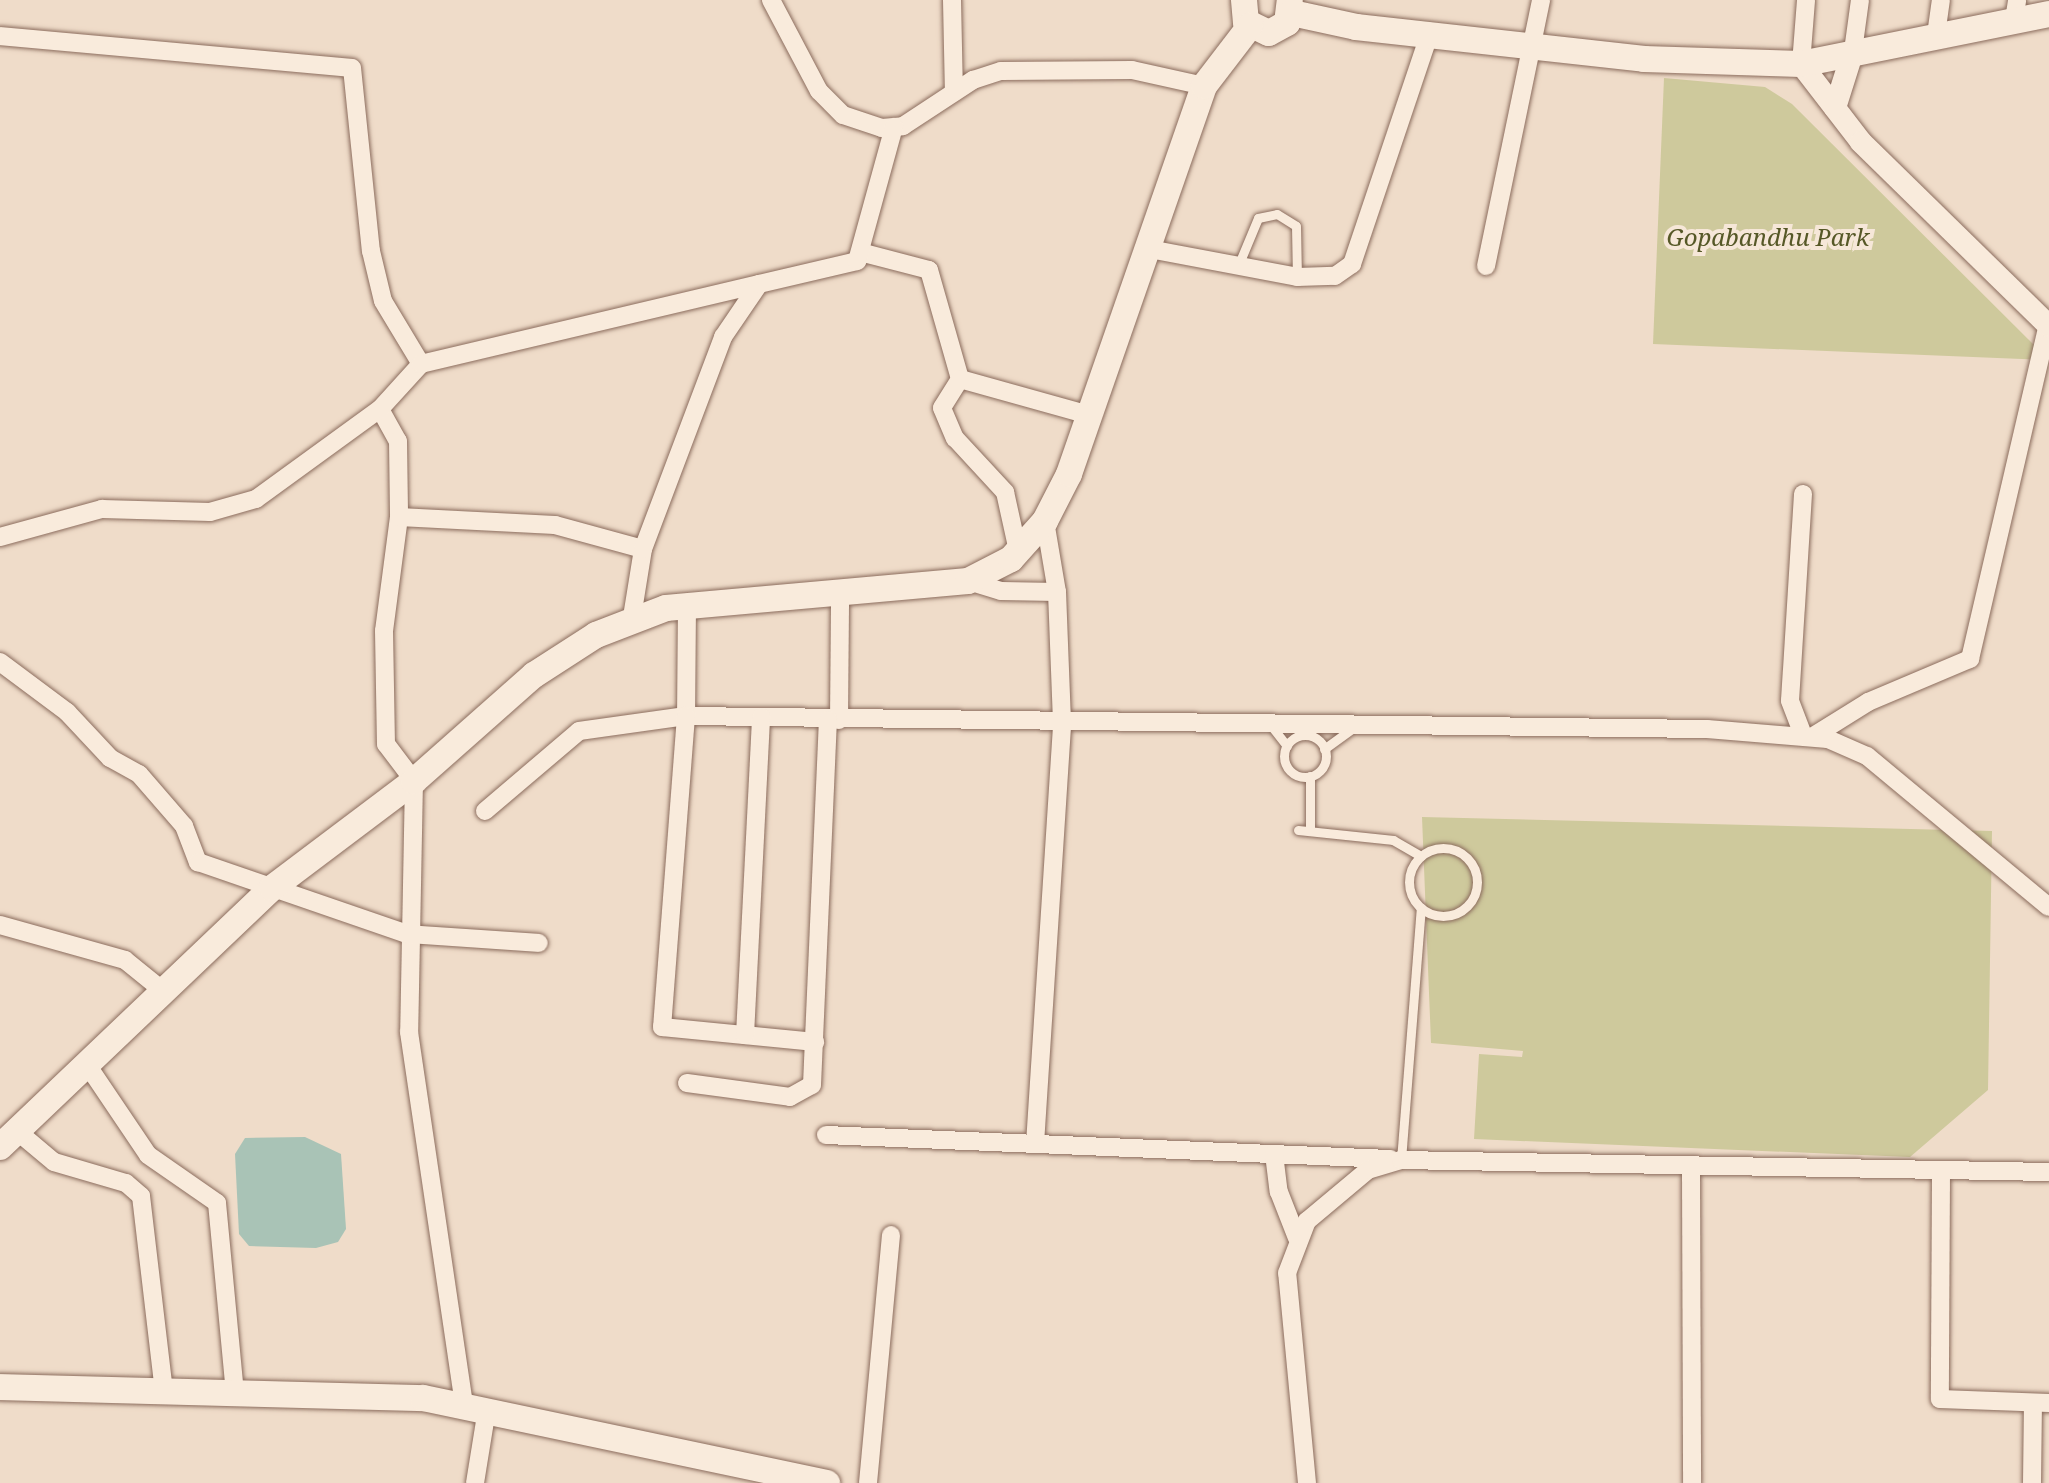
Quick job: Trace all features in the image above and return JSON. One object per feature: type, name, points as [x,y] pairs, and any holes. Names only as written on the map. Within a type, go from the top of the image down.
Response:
[{"type":"main road","points":[[1244,0],[1250,26]]},
{"type":"main road","points":[[1250,26],[1275,32],[1291,6],[1430,32],[1644,59],[1801,64],[1936,35],[2016,10],[2049,14]]},
{"type":"main road","points":[[8,1139],[161,989],[272,888],[414,781],[534,675],[632,617],[687,605],[840,595],[968,581],[1018,551],[1045,521],[1089,415],[1144,248],[1204,86],[1250,26]]},
{"type":"main road","points":[[0,1387],[235,1393],[475,1407],[827,1483]]},
{"type":"street","points":[[771,0],[819,91],[843,115],[894,127],[954,92],[1001,71],[1063,66],[1204,86]]},
{"type":"street","points":[[952,0],[954,92]]},
{"type":"street","points":[[1486,266],[1527,45],[1541,0]]},
{"type":"street","points":[[1806,0],[1801,64],[1835,108],[2048,325],[1970,659],[1868,702],[1807,736]]},
{"type":"street","points":[[1835,108],[1853,51],[1860,0]]},
{"type":"street","points":[[1936,35],[1941,0]]},
{"type":"street","points":[[1144,248],[1297,277],[1335,276],[1352,264],[1430,32]]},
{"type":"street","points":[[0,36],[352,68],[371,251],[383,301],[421,364]]},
{"type":"street","points":[[0,537],[102,509],[210,512],[256,499],[380,409],[421,364],[857,261],[894,127]]},
{"type":"street","points":[[860,252],[929,270],[960,379],[942,408],[955,438],[1005,492],[1018,551]]},
{"type":"street","points":[[632,617],[643,549],[723,337],[759,284]]},
{"type":"street","points":[[960,379],[1089,415]]},
{"type":"street","points":[[380,409],[396,426],[399,517],[384,631],[386,744],[414,781],[407,934],[409,1032],[475,1407],[475,1483]]},
{"type":"street","points":[[1803,494],[1790,701],[1807,736]]},
{"type":"street","points":[[399,517],[555,525],[643,549]]},
{"type":"street","points":[[1035,1144],[1062,722],[1057,592],[1045,521]]},
{"type":"street","points":[[968,581],[1001,591],[1057,592]]},
{"type":"street","points":[[687,1083],[800,1096],[812,1085],[840,595]]},
{"type":"street","points":[[687,605],[686,716],[662,1027],[815,1042]]},
{"type":"street","points":[[0,662],[67,712],[110,758],[139,774],[184,826],[198,862],[407,934],[539,943]]},
{"type":"street","points":[[485,811],[579,731],[686,716],[834,720],[1360,723],[1807,736],[1867,756],[2049,907]]},
{"type":"street","points":[[745,1035],[761,717]]},
{"type":"street","points":[[0,925],[125,960],[161,989]]},
{"type":"street","points":[[86,1063],[148,1155],[217,1203],[235,1393]]},
{"type":"street","points":[[826,1135],[1691,1171],[2049,1172]]},
{"type":"street","points":[[8,1139],[54,1162],[126,1183],[141,1196],[164,1392]]},
{"type":"street","points":[[1274,1154],[1279,1192],[1297,1238]]},
{"type":"street","points":[[1307,1483],[1287,1273],[1297,1238],[1334,1195],[1368,1170],[1401,1160]]},
{"type":"street","points":[[1691,1171],[1692,1483]]},
{"type":"street","points":[[1941,1174],[1940,1399],[2041,1404],[2032,1483]]},
{"type":"street","points":[[868,1483],[891,1235]]},
{"type":"lane","points":[[1238,266],[1258,218],[1277,214],[1296,226],[1297,277]]},
{"type":"lane","points":[[1268,722],[1287,746],[1286,766],[1310,776]]},
{"type":"lane","points":[[1310,776],[1322,768],[1324,749],[1360,723]]},
{"type":"lane","points":[[1287,746],[1310,736],[1324,749]]},
{"type":"lane","points":[[1310,776],[1310,831]]},
{"type":"lane","points":[[1298,830],[1393,840],[1421,856],[1454,849],[1473,864],[1478,884],[1462,911],[1441,916],[1421,908]]},
{"type":"lane","points":[[1401,1160],[1421,908],[1409,877],[1421,856]]},
{"type":"green space","name":"Gopabandhu Park","points":[[1664,78],[1765,87],[1792,104],[2049,360],[1653,344]]},
{"type":"green space","points":[[1422,817],[1992,831],[1988,1090],[1910,1157],[1474,1139],[1479,1054],[1522,1057],[1523,1051],[1431,1043]]},
{"type":"shaded area","points":[[305,1137],[341,1154],[346,1229],[338,1242],[316,1248],[249,1246],[239,1234],[235,1154],[245,1138]]}]
